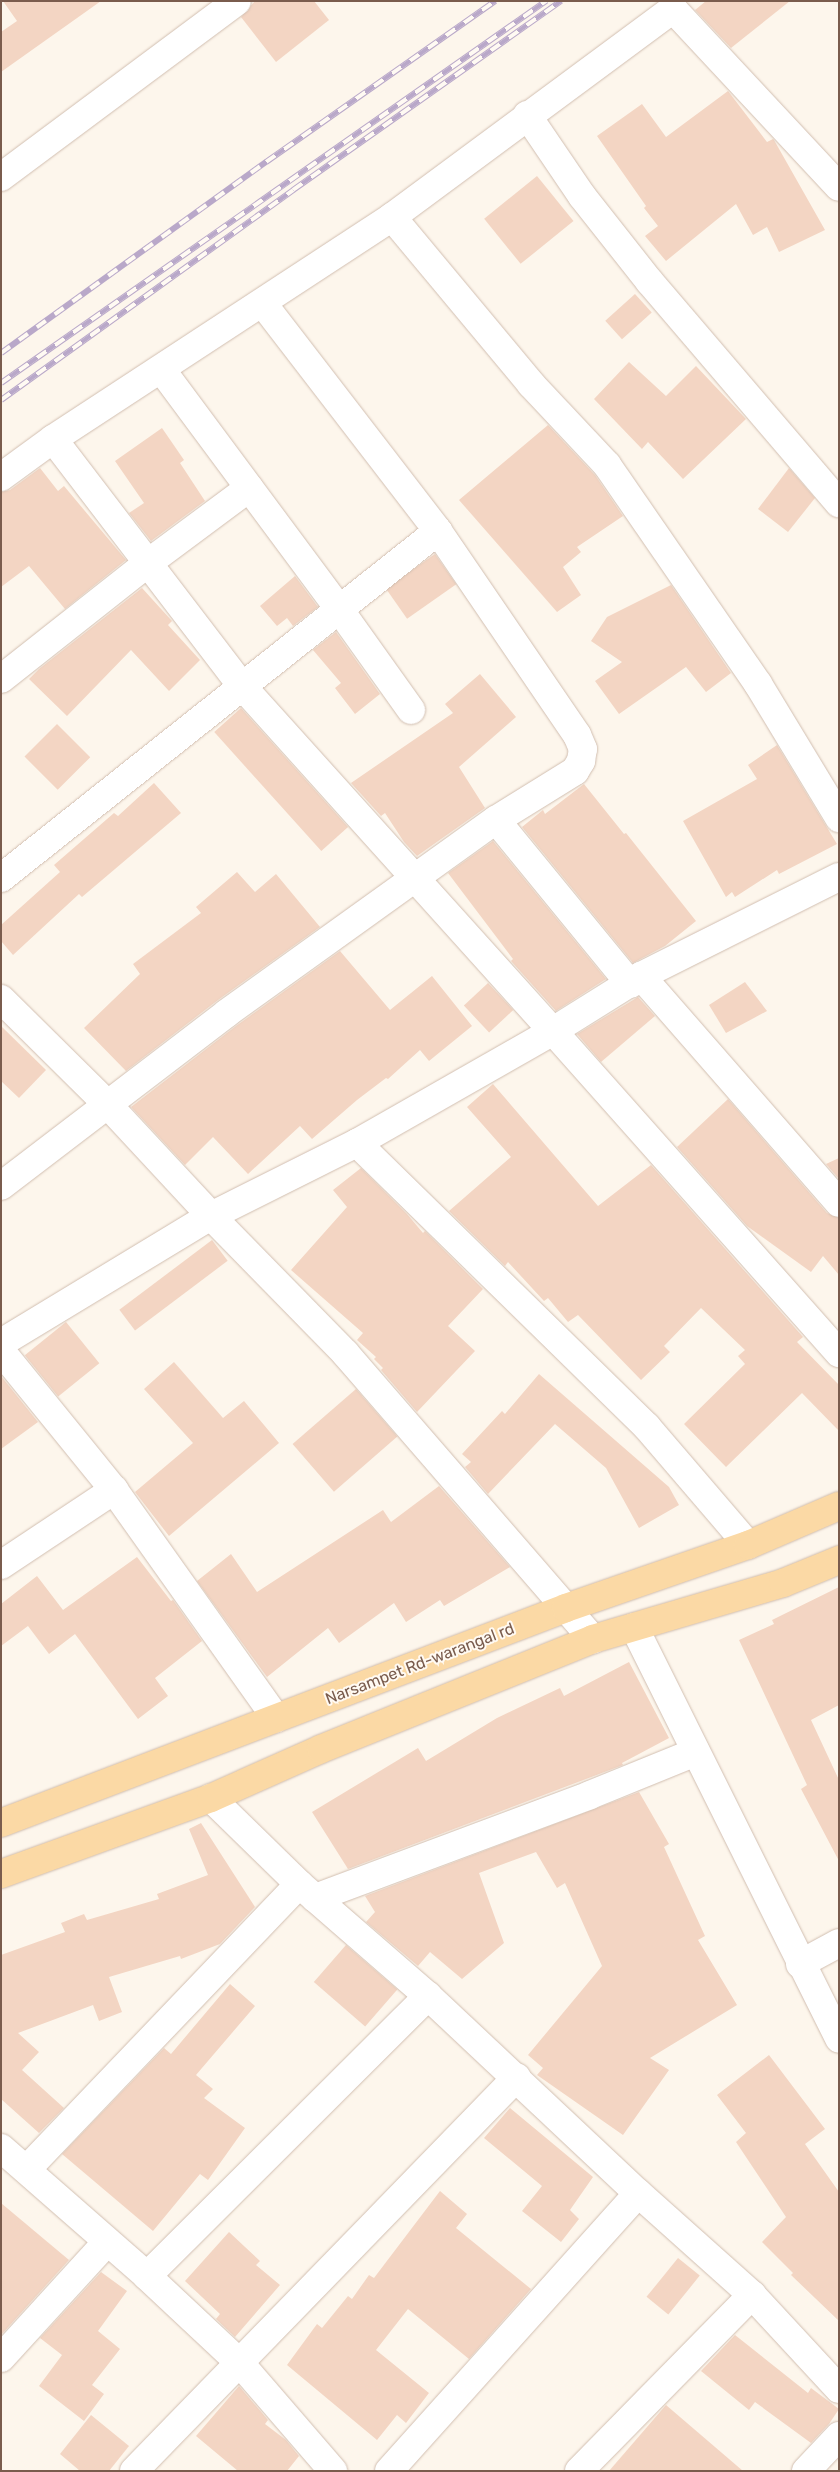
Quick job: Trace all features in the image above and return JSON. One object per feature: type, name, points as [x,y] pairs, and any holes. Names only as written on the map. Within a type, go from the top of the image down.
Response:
[{"type":"main road","name":"Narsampet Rd-warangal rd","points":[[1,1823],[566,1608],[748,1545],[839,1506]]},
{"type":"main road","points":[[1,1874],[211,1798],[321,1749],[593,1639],[783,1583],[839,1560]]},
{"type":"street","points":[[1,177],[237,1]]},
{"type":"street","points":[[1,477],[53,439],[263,304],[392,217],[527,115],[673,9],[839,187]]},
{"type":"street","points":[[527,115],[582,196],[650,282],[839,503]]},
{"type":"street","points":[[392,217],[531,384],[607,465],[758,684],[839,818]]},
{"type":"street","points":[[1,1186],[228,1013],[496,820],[575,771],[581,761],[583,749],[577,735],[438,531],[263,304]]},
{"type":"street","points":[[161,369],[339,609],[411,710]]},
{"type":"street","points":[[53,439],[242,686],[553,1031],[839,1353]]},
{"type":"street","points":[[1,679],[148,563],[249,488]]},
{"type":"street","points":[[1,878],[438,531]]},
{"type":"street","points":[[496,820],[635,980],[839,1203]]},
{"type":"street","points":[[1,1343],[211,1216],[357,1143],[553,1031],[635,980],[838,880]]},
{"type":"street","points":[[1,998],[108,1105],[211,1216],[345,1353],[593,1639]]},
{"type":"street","points":[[357,1143],[647,1427],[748,1545]]},
{"type":"street","points":[[1,1351],[114,1490],[276,1718]]},
{"type":"street","points":[[1,1565],[114,1490]]},
{"type":"street","points":[[634,1627],[800,1964],[839,2039]]},
{"type":"street","points":[[323,2468],[239,2362],[108,2242],[10,2159],[307,1891],[590,1795],[696,1752]]},
{"type":"street","points":[[211,1798],[307,1891],[428,1996],[638,2193],[752,2295],[839,2389]]},
{"type":"street","points":[[800,1964],[839,1943]]},
{"type":"street","points":[[146,2276],[428,1996]]},
{"type":"street","points":[[134,2471],[517,2078]]},
{"type":"street","points":[[389,2471],[638,2193]]},
{"type":"street","points":[[1,2358],[108,2242]]},
{"type":"street","points":[[579,2471],[752,2295]]},
{"type":"street","points":[[806,2471],[839,2436]]},
{"type":"building","points":[[3,1],[101,1],[1,72],[1,32],[17,21]]},
{"type":"building","points":[[255,1],[314,1],[329,20],[276,62],[241,17]]},
{"type":"building","points":[[706,1],[790,1],[731,48],[695,10]]},
{"type":"building","points":[[728,91],[767,142],[774,140],[825,230],[779,252],[767,227],[753,235],[736,204],[666,261],[645,236],[658,226],[597,136],[642,104],[666,137]]},
{"type":"building","points":[[537,176],[574,221],[521,264],[484,219]]},
{"type":"building","points":[[635,294],[652,313],[622,339],[605,321]]},
{"type":"building","points":[[629,362],[666,396],[696,366],[746,419],[683,479],[648,442],[642,449],[594,399]]},
{"type":"building","points":[[548,425],[595,475],[623,516],[577,547],[581,552],[563,567],[581,595],[557,612],[459,500]]},
{"type":"building","points":[[162,428],[184,460],[180,463],[205,501],[151,541],[129,513],[144,503],[115,461]]},
{"type":"building","points":[[40,468],[58,491],[64,486],[126,560],[65,609],[29,566],[1,587],[1,492],[10,490]]},
{"type":"building","points":[[789,468],[815,498],[788,532],[758,509]]},
{"type":"building","points":[[435,554],[456,584],[407,619],[386,588]]},
{"type":"building","points":[[295,576],[318,607],[293,626],[287,618],[277,626],[260,606]]},
{"type":"building","points":[[671,585],[731,673],[706,692],[686,667],[619,714],[595,681],[622,662],[591,641],[607,617]]},
{"type":"building","points":[[142,588],[172,621],[168,625],[200,660],[169,691],[131,650],[67,716],[29,679],[39,669]]},
{"type":"building","points":[[336,632],[380,694],[355,714],[335,688],[341,683],[313,650]]},
{"type":"building","points":[[480,674],[516,717],[459,767],[485,808],[417,856],[404,842],[385,813],[381,816],[351,783],[453,713],[445,704]]},
{"type":"building","points":[[241,708],[348,827],[321,851],[214,732]]},
{"type":"building","points":[[57,724],[90,757],[58,790],[24,757]]},
{"type":"building","points":[[777,745],[837,844],[779,874],[777,870],[735,897],[732,892],[726,897],[683,821],[757,779],[748,765]]},
{"type":"building","points":[[154,783],[181,813],[82,897],[79,894],[13,955],[1,941],[1,925],[60,872],[54,865],[114,813],[118,816]]},
{"type":"building","points":[[584,784],[624,834],[626,833],[696,921],[665,946],[633,963],[522,827],[543,810],[545,814]]},
{"type":"building","points":[[493,841],[606,979],[556,1011],[511,961],[513,959],[448,873]]},
{"type":"building","points":[[237,872],[255,892],[276,874],[320,927],[218,1000],[126,1071],[84,1028],[140,974],[133,964],[201,913],[196,907]]},
{"type":"building","points":[[340,951],[390,1010],[432,976],[472,1026],[429,1061],[420,1050],[388,1079],[386,1078],[357,1100],[312,1139],[300,1126],[248,1174],[213,1137],[185,1165],[131,1107],[236,1026]]},
{"type":"building","points":[[745,982],[767,1011],[726,1033],[709,1005]]},
{"type":"building","points":[[488,983],[513,1010],[489,1033],[464,1006]]},
{"type":"building","points":[[638,997],[655,1016],[601,1062],[577,1034]]},
{"type":"building","points":[[1,1026],[46,1070],[19,1098],[1,1081]]},
{"type":"building","points":[[493,1084],[598,1206],[651,1165],[803,1337],[797,1342],[839,1385],[839,1431],[802,1393],[726,1467],[684,1424],[745,1364],[738,1356],[745,1350],[701,1308],[664,1346],[670,1352],[641,1380],[578,1315],[568,1322],[548,1298],[544,1301],[508,1262],[505,1266],[449,1211],[511,1157],[467,1107]]},
{"type":"building","points":[[728,1099],[827,1213],[839,1218],[839,1275],[823,1256],[811,1272],[747,1226],[677,1147]]},
{"type":"building","points":[[839,1158],[839,1179],[826,1164]]},
{"type":"building","points":[[361,1168],[407,1214],[423,1233],[425,1231],[483,1289],[448,1326],[475,1351],[417,1412],[381,1370],[383,1368],[374,1359],[376,1357],[357,1340],[363,1333],[291,1270],[347,1207],[333,1190]]},
{"type":"building","points":[[212,1240],[228,1261],[135,1331],[119,1310]]},
{"type":"building","points":[[66,1322],[99,1363],[58,1397],[25,1355]]},
{"type":"building","points":[[174,1362],[223,1418],[244,1401],[279,1443],[169,1536],[135,1492],[193,1443],[144,1389]]},
{"type":"building","points":[[539,1374],[669,1487],[679,1505],[639,1528],[606,1468],[555,1424],[488,1494],[465,1467],[471,1462],[462,1454],[502,1411],[505,1414]]},
{"type":"building","points":[[1,1376],[38,1422],[1,1449]]},
{"type":"building","points":[[356,1389],[397,1437],[334,1492],[293,1444]]},
{"type":"building","points":[[439,1486],[510,1567],[444,1606],[440,1600],[406,1622],[394,1603],[339,1643],[328,1628],[267,1677],[197,1581],[231,1554],[257,1592],[383,1510],[391,1522]]},
{"type":"building","points":[[137,1557],[171,1601],[173,1600],[202,1641],[155,1678],[168,1696],[138,1719],[75,1634],[49,1654],[28,1626],[1,1646],[1,1604],[37,1576],[63,1610]]},
{"type":"building","points":[[839,1587],[839,1705],[811,1720],[839,1780],[839,1861],[801,1789],[807,1785],[739,1640],[774,1624],[772,1620]]},
{"type":"building","points":[[629,1662],[669,1738],[622,1763],[623,1765],[348,1869],[312,1812],[418,1748],[426,1761],[497,1718],[560,1688],[564,1696]]},
{"type":"building","points":[[639,1792],[669,1844],[664,1847],[705,1936],[698,1940],[737,2005],[650,2058],[669,2070],[623,2135],[537,2075],[543,2068],[528,2055],[602,1966],[565,1883],[557,1888],[536,1852],[479,1873],[504,1943],[462,1979],[430,1952],[418,1966],[366,1922],[375,1912],[365,1896]]},
{"type":"building","points":[[201,1823],[255,1907],[220,1944],[181,1959],[180,1956],[109,1977],[122,2012],[99,2021],[93,2005],[18,2033],[39,2052],[22,2070],[64,2108],[39,2133],[1,2099],[1,1955],[65,1932],[61,1923],[84,1914],[87,1920],[159,1899],[157,1894],[208,1875],[189,1829]]},
{"type":"building","points":[[346,1945],[397,1990],[365,2027],[314,1982]]},
{"type":"building","points":[[230,1984],[255,2006],[196,2075],[213,2089],[204,2098],[245,2128],[208,2180],[200,2174],[153,2231],[62,2154],[164,2048],[171,2054]]},
{"type":"building","points":[[769,2055],[825,2129],[805,2144],[839,2192],[839,2321],[791,2275],[793,2273],[762,2242],[786,2217],[736,2142],[746,2133],[717,2095]]},
{"type":"building","points":[[510,2108],[593,2177],[570,2210],[579,2219],[561,2242],[522,2211],[542,2186],[484,2138]]},
{"type":"building","points":[[440,2191],[467,2214],[456,2228],[531,2289],[469,2359],[408,2309],[376,2350],[429,2393],[406,2423],[397,2415],[377,2440],[287,2365],[317,2324],[322,2328],[348,2296],[352,2299],[369,2275],[374,2278]]},
{"type":"building","points":[[1,2203],[69,2260],[1,2335]]},
{"type":"building","points":[[229,2232],[260,2261],[256,2265],[280,2285],[235,2337],[216,2319],[220,2314],[185,2281]]},
{"type":"building","points":[[678,2258],[700,2276],[668,2314],[647,2297]]},
{"type":"building","points":[[101,2272],[127,2291],[98,2331],[120,2349],[92,2385],[104,2394],[84,2421],[39,2386],[62,2355],[40,2338]]},
{"type":"building","points":[[735,2335],[808,2393],[811,2388],[839,2409],[829,2424],[811,2443],[755,2402],[749,2410],[701,2371]]},
{"type":"building","points":[[239,2386],[268,2420],[265,2424],[286,2440],[299,2456],[287,2471],[238,2471],[196,2436]]},
{"type":"building","points":[[666,2405],[743,2471],[609,2471]]},
{"type":"building","points":[[91,2415],[129,2446],[109,2471],[80,2471],[60,2454]]},
{"type":"railway","points":[[1,353],[266,162],[495,1]]},
{"type":"railway","points":[[1,383],[546,1]]},
{"type":"railway","points":[[1,400],[293,190],[561,1]]}]
